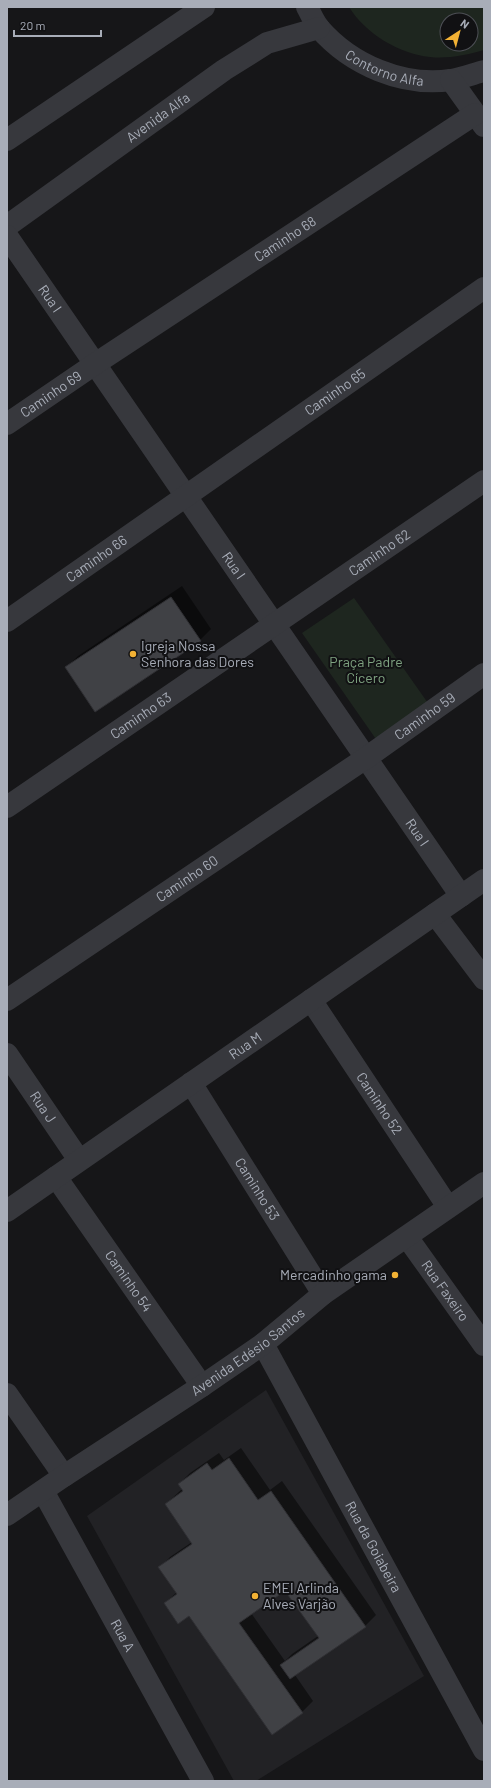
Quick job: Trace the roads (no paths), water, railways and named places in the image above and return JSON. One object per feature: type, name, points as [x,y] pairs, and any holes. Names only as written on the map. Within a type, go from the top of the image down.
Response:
[{"type":"street","points":[[7,140],[204,7]]},
{"type":"street","name":"Contorno Alfa","points":[[307,7],[319,28],[346,53],[378,71],[414,80],[451,80],[484,71]]},
{"type":"street","name":"Avenida Alfa","points":[[7,226],[224,70],[267,43],[319,28]]},
{"type":"street","points":[[451,80],[480,120]]},
{"type":"street","name":"Caminho 68","points":[[95,364],[480,120]]},
{"type":"street","name":"Rua I","points":[[7,236],[461,896]]},
{"type":"street","name":"Caminho 65","points":[[186,496],[484,288]]},
{"type":"street","name":"Caminho 69","points":[[7,424],[95,364]]},
{"type":"street","name":"Caminho 62","points":[[275,625],[484,481]]},
{"type":"street","name":"Caminho 66","points":[[7,621],[186,496]]},
{"type":"street","name":"Caminho 63","points":[[7,807],[275,625]]},
{"type":"street","name":"Caminho 59","points":[[366,758],[484,674]]},
{"type":"street","name":"Caminho 60","points":[[7,1000],[366,758]]},
{"type":"street","name":"Rua M","points":[[7,1211],[484,880]]},
{"type":"street","points":[[435,914],[484,979]]},
{"type":"street","name":"Caminho 52","points":[[310,1000],[448,1208]]},
{"type":"street","name":"Rua J","points":[[7,1054],[79,1160]]},
{"type":"street","name":"Caminho 53","points":[[191,1083],[323,1294]]},
{"type":"street","name":"Caminho 54","points":[[56,1177],[202,1386]]},
{"type":"street","name":"Avenida Edésio Santos","points":[[7,1515],[263,1344],[323,1294],[484,1183]]},
{"type":"street","name":"Rua Faxeiro","points":[[407,1237],[484,1345]]},
{"type":"street","name":"Rua da Goiabeira","points":[[263,1344],[484,1750]]},
{"type":"street","points":[[7,1394],[64,1476]]},
{"type":"street","name":"Rua A","points":[[43,1491],[203,1781]]},
{"type":"place","name":"Igreja Nossa Senhora das Dores","points":[[133,654]]},
{"type":"place","name":"Mercadinho gama","points":[[395,1275]]},
{"type":"place","name":"EMEI Arlinda Alves Varjão","points":[[255,1596]]},
{"type":"park label","name":"Praça Padre Cícero","points":[[366,670]]}]
